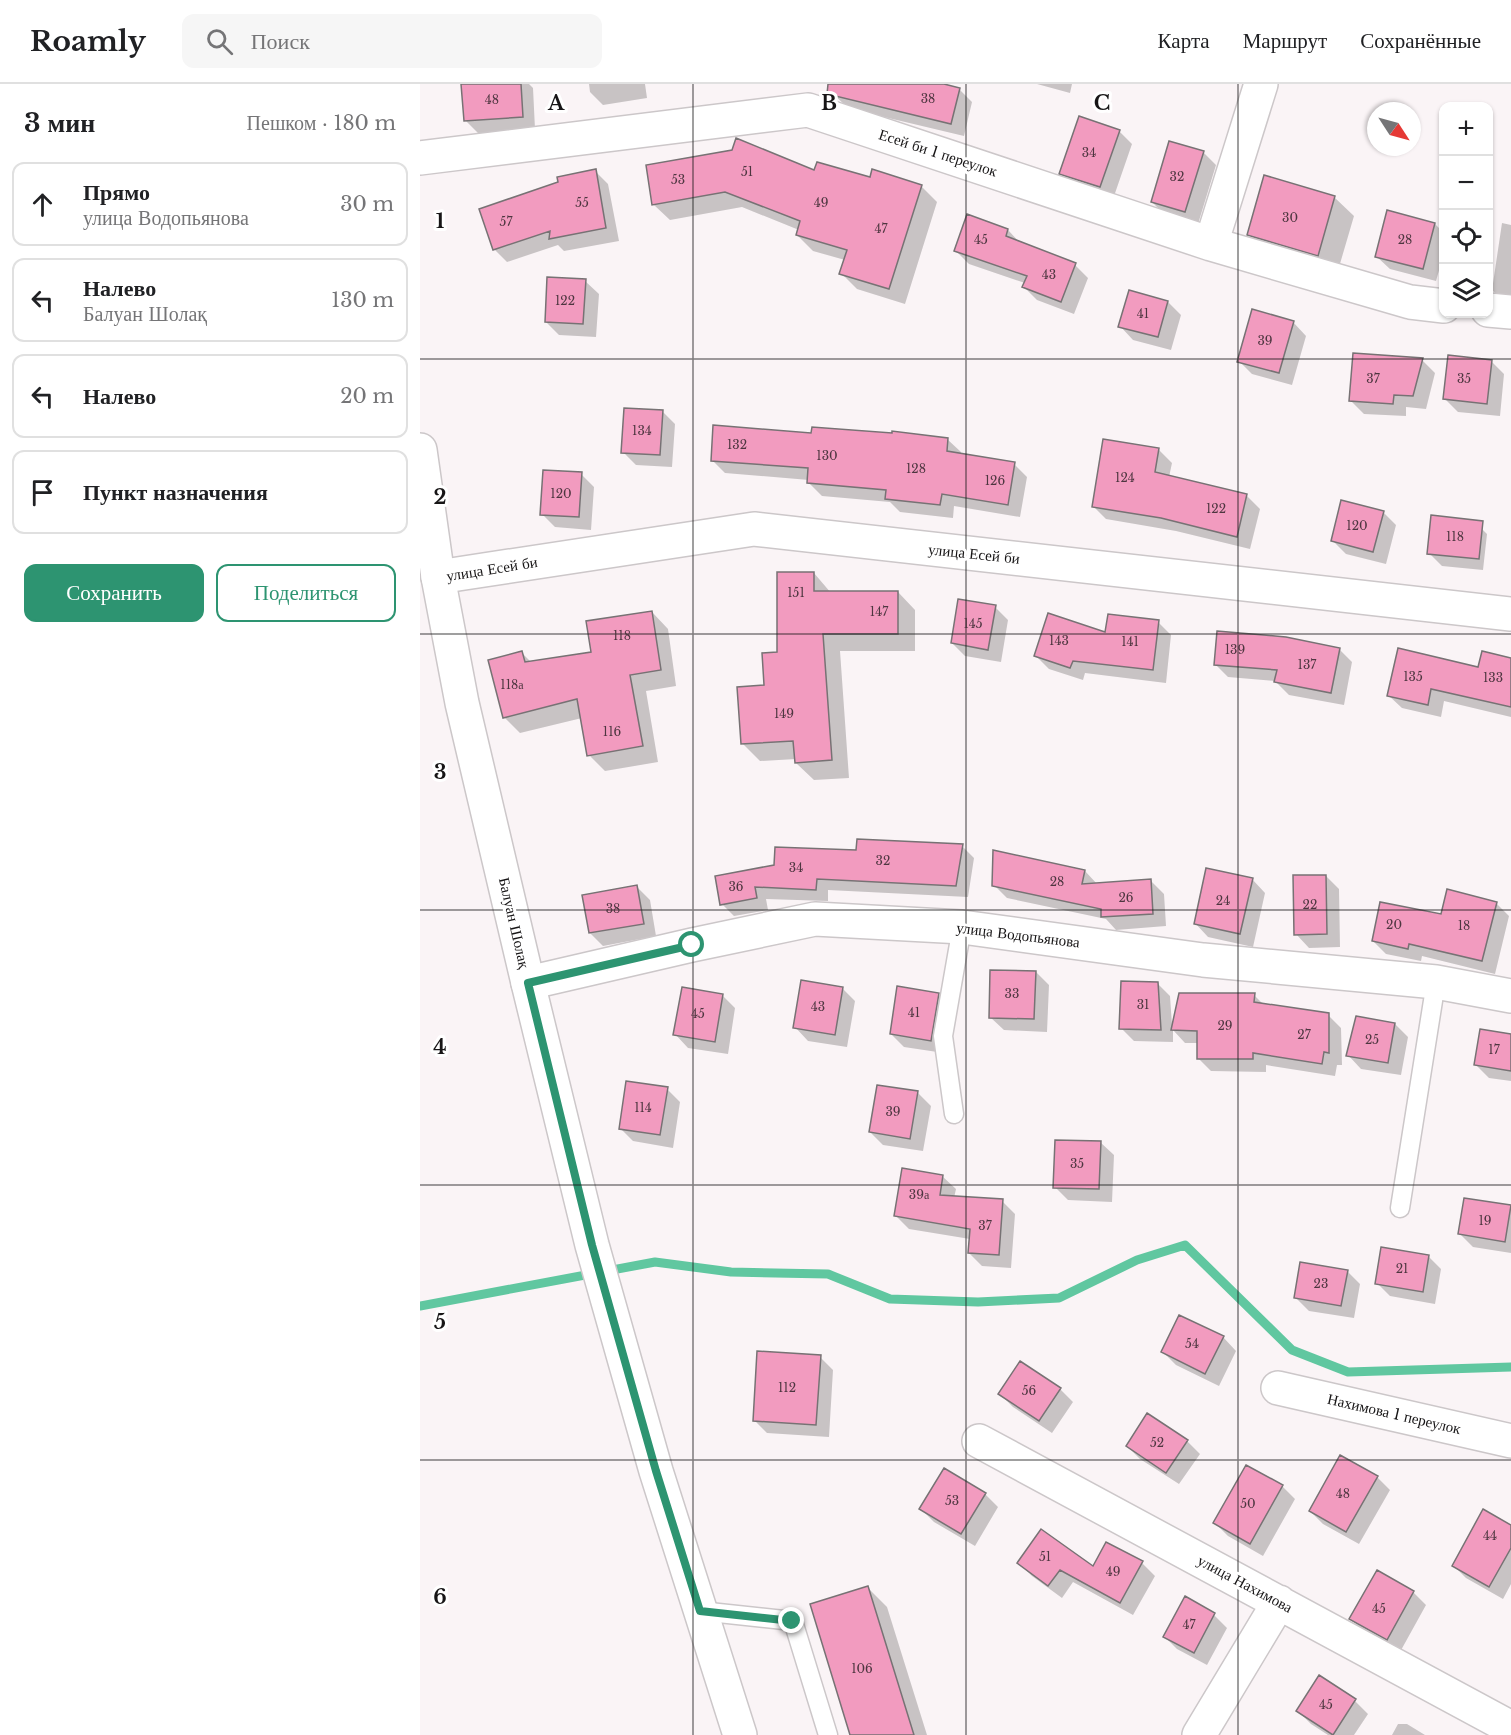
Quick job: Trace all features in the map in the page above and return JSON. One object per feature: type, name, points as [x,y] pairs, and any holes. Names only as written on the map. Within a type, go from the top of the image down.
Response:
[{"type":"street","points":[[1211,244],[1261,84]]},
{"type":"street","name":"Есей би 1 переулок","points":[[420,158],[808,110],[1211,244],[1410,302],[1439,306]]},
{"type":"street","points":[[1493,310],[1511,312]]},
{"type":"street","name":"Балуан Шолақ","points":[[420,450],[438,577],[462,703],[592,1245],[656,1471],[740,1735]]},
{"type":"street","name":"улица Есей би","points":[[438,577],[754,529],[1511,614]]},
{"type":"street","name":"улица Водопьянова","points":[[528,983],[815,919],[962,927],[1203,960],[1436,982],[1511,996]]},
{"type":"street","name":"Нахимова 1 переулок","points":[[1278,1388],[1511,1441]]},
{"type":"street","name":"улица Нахимова","points":[[979,1441],[1511,1728]]},
{"type":"street","points":[[1199,1735],[1279,1602]]},
{"type":"lane","points":[[954,1114],[944,1036],[962,927]]},
{"type":"lane","points":[[1400,1208],[1436,982]]},
{"type":"lane","points":[[700,1611],[792,1621],[828,1735]]},
{"type":"building","points":[[461,84],[521,84],[523,117],[464,121]]},
{"type":"building","points":[[828,84],[944,84],[960,88],[951,124],[827,94]]},
{"type":"building","points":[[1079,116],[1120,130],[1100,187],[1059,174]]},
{"type":"building","points":[[736,138],[814,170],[817,162],[870,177],[872,169],[922,185],[889,289],[839,274],[847,250],[796,235],[800,221],[725,192],[652,205],[646,165],[732,150]]},
{"type":"building","points":[[1169,141],[1204,151],[1185,212],[1151,202]]},
{"type":"building","points":[[596,169],[606,228],[549,239],[550,231],[493,250],[479,209],[558,182],[557,177]]},
{"type":"building","points":[[1264,175],[1335,196],[1318,256],[1247,235]]},
{"type":"building","points":[[1387,210],[1435,223],[1423,269],[1375,257]]},
{"type":"building","points":[[967,214],[1008,229],[1006,236],[1076,263],[1061,302],[1022,287],[1027,276],[954,251]]},
{"type":"building","points":[[547,277],[586,279],[583,324],[545,322]]},
{"type":"building","points":[[1129,290],[1168,301],[1158,337],[1118,327]]},
{"type":"building","points":[[1252,309],[1294,321],[1279,373],[1237,362]]},
{"type":"building","points":[[1353,353],[1423,358],[1413,396],[1394,395],[1393,404],[1349,401]]},
{"type":"building","points":[[1448,355],[1492,360],[1487,404],[1443,399]]},
{"type":"building","points":[[624,408],[663,410],[660,455],[621,453]]},
{"type":"building","points":[[713,425],[811,433],[812,427],[892,433],[892,431],[948,438],[947,451],[1015,462],[1008,505],[942,494],[940,505],[885,499],[886,490],[807,483],[808,468],[711,461]]},
{"type":"building","points":[[1103,439],[1159,448],[1155,472],[1247,494],[1237,537],[1161,518],[1092,507]]},
{"type":"building","points":[[543,470],[582,472],[579,517],[540,515]]},
{"type":"building","points":[[1341,500],[1384,511],[1373,552],[1331,541]]},
{"type":"building","points":[[1431,515],[1483,521],[1479,559],[1427,554]]},
{"type":"building","points":[[777,572],[814,572],[814,591],[898,591],[898,634],[823,634],[832,760],[795,763],[793,741],[741,744],[737,687],[764,685],[762,653],[777,652]]},
{"type":"building","points":[[958,599],[996,605],[988,650],[951,643]]},
{"type":"building","points":[[652,611],[661,670],[630,675],[643,746],[587,756],[577,699],[503,718],[488,660],[522,651],[525,662],[591,652],[586,621]]},
{"type":"building","points":[[1048,613],[1105,632],[1108,614],[1159,620],[1153,670],[1073,661],[1070,668],[1034,656]]},
{"type":"building","points":[[1217,631],[1286,637],[1340,648],[1331,693],[1274,682],[1277,670],[1214,665]]},
{"type":"building","points":[[1398,648],[1478,667],[1482,651],[1511,658],[1511,707],[1431,689],[1428,705],[1387,696]]},
{"type":"building","points":[[857,839],[963,844],[956,886],[817,879],[816,890],[755,887],[757,898],[720,905],[715,876],[774,865],[775,847],[856,850]]},
{"type":"building","points":[[993,850],[1085,870],[1082,884],[1151,879],[1153,914],[1101,917],[1101,909],[992,886]]},
{"type":"building","points":[[1206,868],[1253,878],[1240,934],[1194,924]]},
{"type":"building","points":[[1293,875],[1326,875],[1327,934],[1294,935]]},
{"type":"building","points":[[637,885],[644,924],[589,933],[582,895]]},
{"type":"building","points":[[1447,889],[1497,902],[1482,961],[1409,944],[1408,949],[1372,941],[1380,902],[1441,914]]},
{"type":"building","points":[[990,970],[1036,971],[1034,1019],[989,1018]]},
{"type":"building","points":[[801,980],[843,987],[835,1035],[793,1028]]},
{"type":"building","points":[[1121,981],[1158,982],[1161,1030],[1119,1029]]},
{"type":"building","points":[[897,986],[939,993],[931,1041],[890,1034]]},
{"type":"building","points":[[682,987],[723,994],[715,1042],[673,1035]]},
{"type":"building","points":[[1179,993],[1255,993],[1254,1002],[1329,1013],[1329,1053],[1324,1052],[1322,1064],[1253,1053],[1253,1059],[1197,1059],[1197,1031],[1171,1030]]},
{"type":"building","points":[[1356,1016],[1395,1023],[1388,1063],[1346,1056]]},
{"type":"building","points":[[1480,1029],[1511,1034],[1511,1071],[1474,1065]]},
{"type":"building","points":[[626,1081],[668,1087],[660,1135],[619,1129]]},
{"type":"building","points":[[877,1085],[918,1091],[910,1139],[869,1132]]},
{"type":"building","points":[[1055,1140],[1101,1141],[1099,1189],[1053,1188]]},
{"type":"building","points":[[902,1168],[943,1175],[940,1195],[1003,1199],[999,1255],[968,1253],[970,1229],[894,1216]]},
{"type":"building","points":[[1464,1198],[1511,1205],[1505,1242],[1458,1234]]},
{"type":"building","points":[[1381,1247],[1429,1255],[1423,1292],[1375,1284]]},
{"type":"building","points":[[1300,1262],[1348,1270],[1341,1306],[1294,1298]]},
{"type":"building","points":[[1179,1315],[1224,1336],[1205,1374],[1161,1352]]},
{"type":"building","points":[[757,1351],[821,1355],[816,1425],[753,1421]]},
{"type":"building","points":[[1020,1361],[1061,1388],[1039,1421],[998,1394]]},
{"type":"building","points":[[1147,1413],[1188,1440],[1166,1473],[1126,1446]]},
{"type":"building","points":[[1340,1455],[1378,1476],[1346,1532],[1309,1511]]},
{"type":"building","points":[[1246,1465],[1283,1485],[1250,1544],[1213,1523]]},
{"type":"building","points":[[944,1468],[986,1493],[961,1534],[919,1509]]},
{"type":"building","points":[[1483,1509],[1511,1525],[1511,1548],[1489,1587],[1452,1566]]},
{"type":"building","points":[[1041,1529],[1093,1566],[1106,1542],[1143,1561],[1120,1603],[1060,1570],[1048,1586],[1017,1563]]},
{"type":"building","points":[[1377,1570],[1414,1591],[1387,1640],[1349,1619]]},
{"type":"building","points":[[868,1586],[914,1735],[850,1735],[810,1604]]},
{"type":"building","points":[[1185,1596],[1215,1613],[1194,1653],[1163,1637]]},
{"type":"building","points":[[1319,1675],[1356,1699],[1333,1735],[1296,1711]]},
{"type":"waterway","points":[[420,1306],[655,1262],[731,1272],[828,1274],[890,1299],[978,1302],[1059,1298],[1137,1260],[1185,1245],[1292,1350],[1348,1372],[1511,1367]]},
{"type":"route","points":[[692,945],[528,983],[592,1245],[656,1471],[700,1611],[792,1621]]}]
